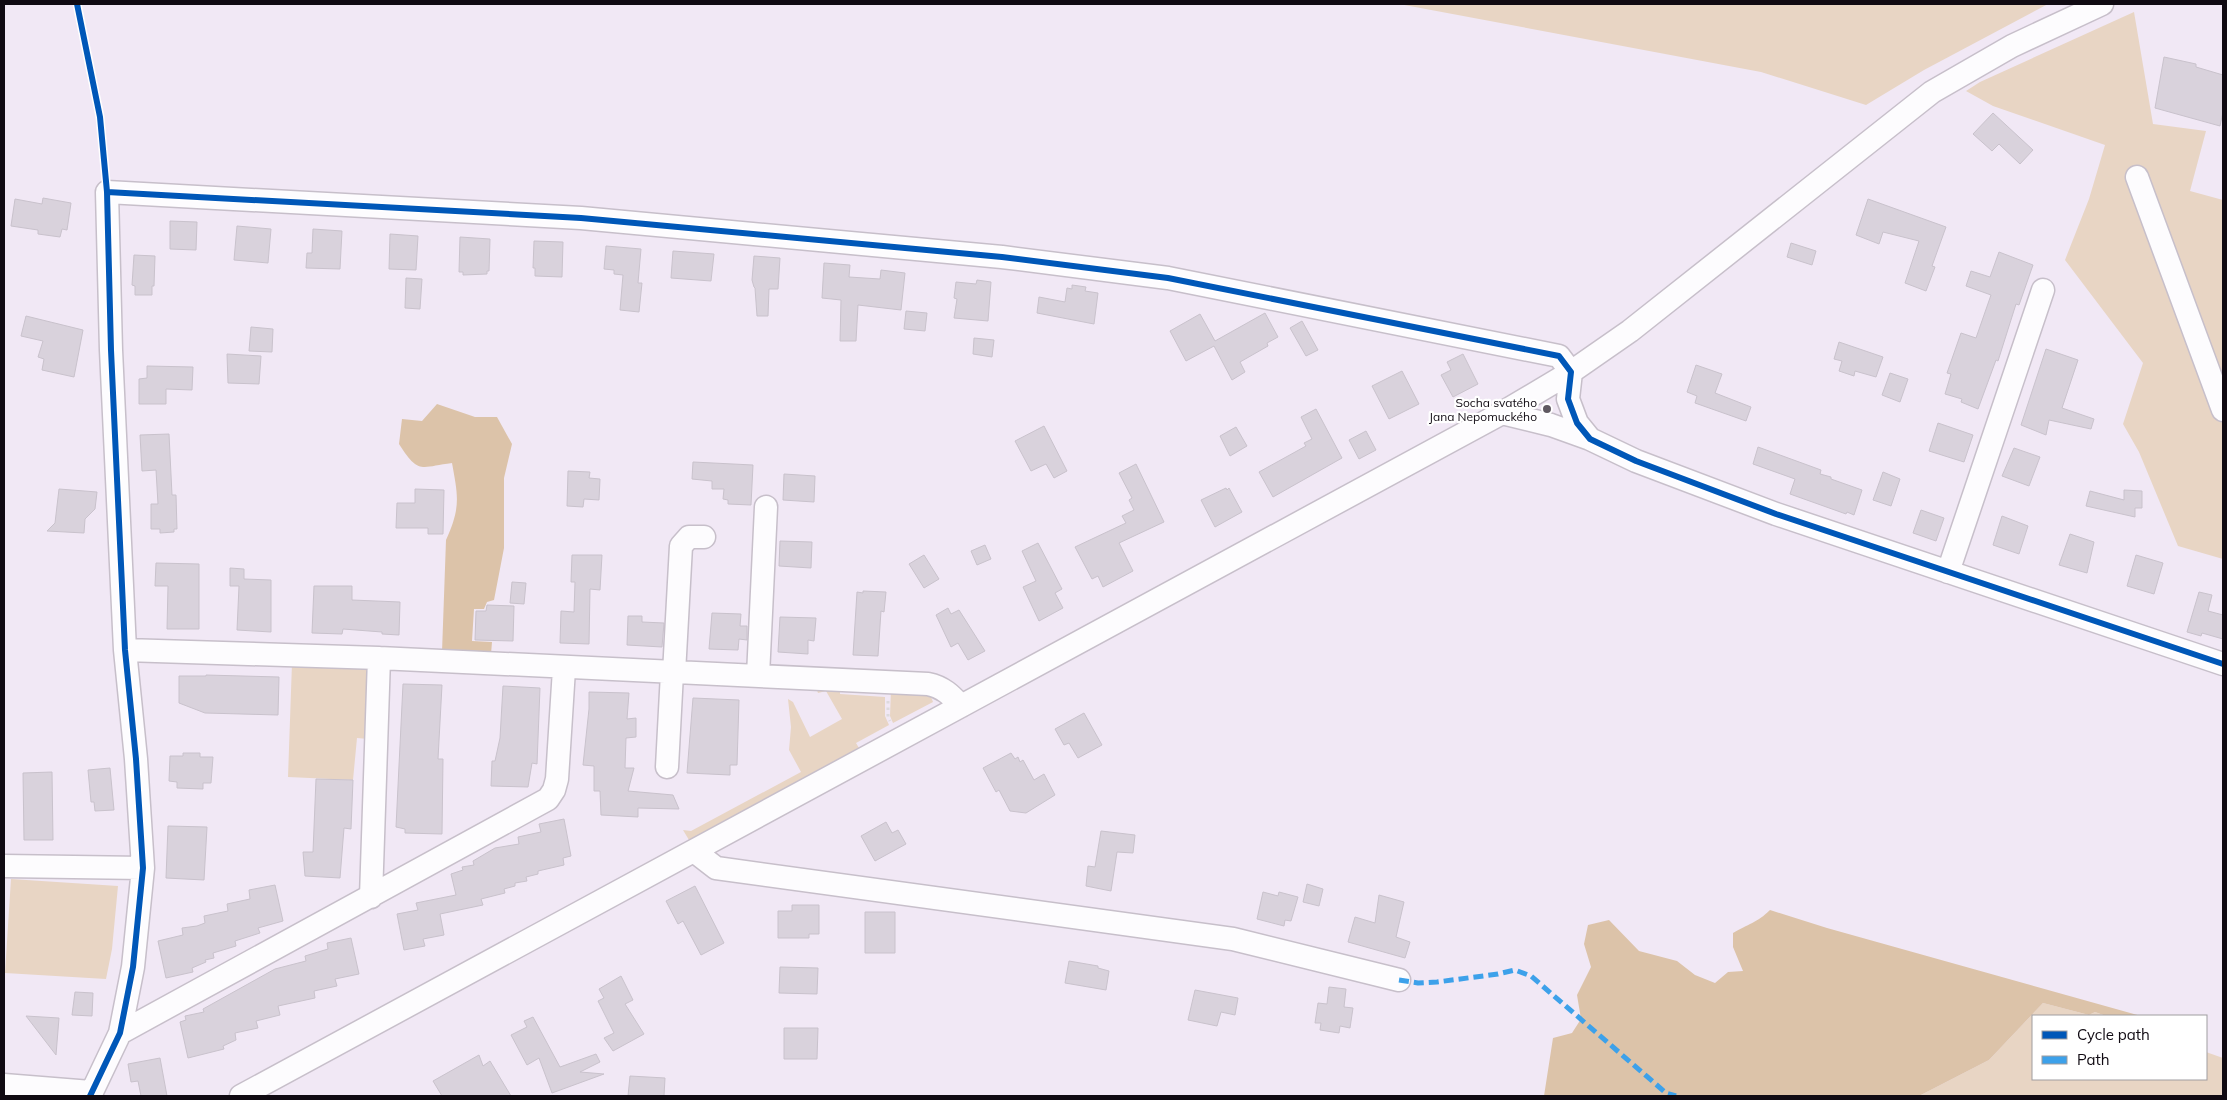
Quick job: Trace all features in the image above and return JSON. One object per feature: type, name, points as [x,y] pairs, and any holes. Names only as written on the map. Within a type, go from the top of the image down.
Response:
[{"type":"street","points":[[242,1096],[1502,413],[1571,372],[1630,331],[1932,92],[2012,46],[2102,4]]},
{"type":"street","points":[[2137,177],[2223,410]]},
{"type":"street","points":[[4,1085],[90,1094],[120,1033],[133,968],[143,868],[136,759],[125,650],[110,350],[107,192],[580,218],[1002,257],[1168,278],[1559,356],[1571,372],[1568,399],[1572,412],[1577,423],[1590,439]]},
{"type":"street","points":[[1948,572],[2043,290]]},
{"type":"street","points":[[1502,413],[1551,425],[1590,439],[1636,460],[1776,514],[2223,664]]},
{"type":"street","points":[[758,676],[766,507]]},
{"type":"street","points":[[667,767],[681,546],[689,537],[704,537]]},
{"type":"street","points":[[125,650],[379,658],[564,669],[888,682],[939,686],[952,695],[962,706]]},
{"type":"street","points":[[371,897],[379,658]]},
{"type":"street","points":[[120,1033],[548,799],[558,779],[564,669]]},
{"type":"street","points":[[694,851],[716,868],[1233,939],[1399,980]]},
{"type":"street","points":[[4,866],[143,868]]},
{"type":"path","points":[[888,682],[888,716],[893,726]]},
{"type":"shaded area","points":[[1399,4],[2048,4],[1924,70],[1866,105],[1761,72]]},
{"type":"shaded area","points":[[2134,12],[2153,124],[2206,131],[2190,191],[2223,200],[2223,559],[2178,546],[2139,452],[2123,424],[2143,363],[2065,260],[2089,199],[2105,145],[1993,106],[1966,91],[1980,82]]},
{"type":"shaded area","points":[[437,404],[475,417],[497,417],[512,444],[504,478],[504,548],[494,600],[487,602],[484,609],[474,609],[472,641],[492,642],[491,654],[442,652],[446,540],[454,519],[457,502],[452,463],[421,467],[411,461],[399,444],[402,419],[422,421]]},
{"type":"shaded area","points":[[292,663],[360,667],[367,670],[368,739],[357,738],[353,780],[288,777]]},
{"type":"shaded area","points":[[815,685],[840,686],[840,694],[885,697],[885,716],[889,725],[856,743],[859,748],[689,840],[683,830],[691,831],[801,772],[789,750],[791,727],[788,699],[793,702],[810,737],[842,719],[826,691],[818,693]]},
{"type":"shaded area","points":[[891,689],[930,694],[933,702],[893,723],[890,716]]},
{"type":"shaded area","points":[[11,879],[118,886],[112,949],[106,979],[5,973]]},
{"type":"shaded area","points":[[1770,910],[1827,928],[2137,1015],[2103,1015],[2095,1012],[2089,1015],[2043,1003],[1989,1060],[1919,1096],[1544,1096],[1553,1038],[1572,1033],[1581,1019],[1577,995],[1591,967],[1584,944],[1588,925],[1609,920],[1639,951],[1677,961],[1695,975],[1715,983],[1728,972],[1743,971],[1733,947],[1733,933],[1757,921]]},
{"type":"shaded area","points":[[2043,1003],[2089,1015],[2032,1015],[2032,1080],[2207,1080],[2207,1052],[2223,1058],[2223,1096],[1919,1096],[1989,1060]]},
{"type":"shaded area","points":[[2095,1012],[2103,1015],[2089,1015]]},
{"type":"building","points":[[2164,57],[2196,64],[2196,67],[2223,75],[2223,112],[2220,126],[2155,108]]},
{"type":"building","points":[[1993,113],[2033,150],[2020,164],[1999,144],[1992,151],[1973,134]]},
{"type":"building","points":[[43,198],[71,203],[67,230],[62,229],[60,237],[38,234],[38,230],[11,226],[15,199],[42,204]]},
{"type":"building","points":[[1868,199],[1946,227],[1932,266],[1935,267],[1926,291],[1905,283],[1919,241],[1883,232],[1879,244],[1856,235]]},
{"type":"building","points":[[170,221],[197,222],[196,250],[170,249]]},
{"type":"building","points":[[237,226],[271,229],[268,263],[234,260]]},
{"type":"building","points":[[313,229],[342,231],[340,269],[306,268],[307,253],[312,253]]},
{"type":"building","points":[[390,234],[418,236],[416,270],[389,269]]},
{"type":"building","points":[[460,237],[490,239],[489,271],[487,271],[487,274],[463,275],[463,272],[459,272]]},
{"type":"building","points":[[534,241],[563,242],[562,277],[535,276],[535,268],[533,268]]},
{"type":"building","points":[[1791,243],[1816,251],[1812,265],[1787,257]]},
{"type":"building","points":[[606,246],[641,249],[638,283],[642,283],[639,312],[620,310],[623,275],[614,274],[614,270],[604,269]]},
{"type":"building","points":[[673,251],[714,254],[711,281],[671,278]]},
{"type":"building","points":[[1999,252],[2033,265],[2019,305],[2016,304],[1998,361],[1996,360],[1978,409],[1961,402],[1962,399],[1945,394],[1951,374],[1947,373],[1961,333],[1976,338],[1991,295],[1966,286],[1971,271],[1990,277]]},
{"type":"building","points":[[134,255],[155,256],[152,295],[135,295],[135,286],[132,285]]},
{"type":"building","points":[[754,256],[780,258],[778,289],[769,289],[768,316],[757,316],[755,288],[752,280]]},
{"type":"building","points":[[824,263],[850,265],[849,277],[880,279],[881,270],[905,273],[901,310],[858,305],[856,341],[840,341],[841,300],[822,298]]},
{"type":"building","points":[[406,278],[422,279],[420,309],[405,308]]},
{"type":"building","points":[[977,280],[991,282],[988,321],[954,318],[957,299],[954,298],[956,282],[976,284]]},
{"type":"building","points":[[1072,285],[1086,287],[1085,291],[1098,293],[1094,324],[1037,313],[1039,297],[1065,302],[1067,288],[1072,289]]},
{"type":"building","points":[[906,311],[927,313],[925,331],[904,329]]},
{"type":"building","points":[[1265,313],[1278,337],[1267,343],[1268,346],[1240,362],[1245,372],[1232,380],[1214,346],[1186,361],[1170,331],[1200,314],[1215,341]]},
{"type":"building","points":[[26,316],[83,330],[74,377],[42,370],[44,359],[38,357],[43,341],[21,336]]},
{"type":"building","points":[[1302,321],[1318,350],[1306,356],[1290,328]]},
{"type":"building","points":[[251,327],[273,329],[272,352],[249,351]]},
{"type":"building","points":[[974,338],[994,340],[992,357],[973,354]]},
{"type":"building","points":[[1839,342],[1883,357],[1876,377],[1855,371],[1854,376],[1839,371],[1842,361],[1834,359]]},
{"type":"building","points":[[2046,349],[2078,360],[2062,408],[2094,419],[2091,429],[2049,420],[2046,435],[2021,425]]},
{"type":"building","points":[[227,354],[261,356],[259,384],[228,383]]},
{"type":"building","points":[[1463,354],[1478,384],[1453,397],[1441,375],[1451,370],[1447,362]]},
{"type":"building","points":[[1696,365],[1722,374],[1715,393],[1751,407],[1746,421],[1695,403],[1697,396],[1687,392]]},
{"type":"building","points":[[147,366],[193,367],[192,390],[166,389],[166,404],[139,404],[139,379],[147,378]]},
{"type":"building","points":[[1402,371],[1419,404],[1389,419],[1372,386]]},
{"type":"building","points":[[1890,373],[1908,379],[1900,402],[1882,395]]},
{"type":"building","points":[[1316,409],[1342,458],[1273,497],[1259,472],[1306,446],[1304,443],[1312,439],[1301,417]]},
{"type":"building","points":[[1938,423],[1973,435],[1964,462],[1929,451]]},
{"type":"building","points":[[1044,426],[1067,471],[1054,478],[1046,464],[1031,471],[1015,441]]},
{"type":"building","points":[[1236,427],[1247,446],[1230,456],[1220,436]]},
{"type":"building","points":[[1366,431],[1376,450],[1359,459],[1349,440]]},
{"type":"building","points":[[169,434],[172,495],[176,495],[177,529],[174,529],[174,532],[160,533],[160,529],[151,529],[151,504],[158,504],[156,470],[142,471],[140,435]]},
{"type":"building","points":[[1758,447],[1821,470],[1820,474],[1862,490],[1854,515],[1847,512],[1846,514],[1790,494],[1795,479],[1753,464]]},
{"type":"building","points":[[2014,448],[2040,457],[2029,486],[2002,476]]},
{"type":"building","points":[[693,462],[753,465],[751,505],[728,504],[728,500],[723,499],[724,489],[712,489],[712,481],[692,479]]},
{"type":"building","points":[[1136,464],[1164,522],[1119,543],[1133,571],[1103,587],[1098,576],[1092,579],[1075,547],[1126,523],[1122,516],[1134,510],[1129,500],[1132,498],[1119,473]]},
{"type":"building","points":[[568,471],[590,472],[589,478],[600,479],[599,500],[584,499],[583,507],[567,506]]},
{"type":"building","points":[[1883,472],[1900,479],[1891,506],[1873,500]]},
{"type":"building","points":[[784,474],[815,476],[814,502],[783,500]]},
{"type":"building","points":[[1226,488],[1227,490],[1229,488],[1242,512],[1215,527],[1201,500]]},
{"type":"building","points":[[59,489],[97,492],[95,509],[85,519],[84,533],[47,531],[55,523]]},
{"type":"building","points":[[415,489],[444,490],[443,534],[428,534],[428,528],[396,528],[397,503],[415,503]]},
{"type":"building","points":[[2124,490],[2142,491],[2142,508],[2135,508],[2135,517],[2086,506],[2090,491],[2124,500]]},
{"type":"building","points":[[1921,510],[1944,518],[1936,541],[1913,533]]},
{"type":"building","points":[[2002,516],[2028,526],[2019,554],[1993,545]]},
{"type":"building","points":[[2070,534],[2094,542],[2087,573],[2059,565]]},
{"type":"building","points":[[780,541],[812,542],[811,568],[779,566]]},
{"type":"building","points":[[1038,543],[1062,589],[1055,593],[1063,608],[1039,621],[1023,587],[1036,581],[1022,551]]},
{"type":"building","points":[[985,545],[991,559],[977,565],[971,551]]},
{"type":"building","points":[[572,555],[602,555],[600,590],[590,589],[589,644],[560,643],[561,611],[574,612],[575,582],[571,582]]},
{"type":"building","points":[[924,555],[939,579],[924,588],[909,564]]},
{"type":"building","points":[[2136,555],[2163,563],[2154,594],[2127,586]]},
{"type":"building","points":[[156,563],[199,564],[199,629],[167,629],[168,586],[155,586]]},
{"type":"building","points":[[230,568],[244,569],[244,579],[271,580],[271,632],[237,630],[239,586],[230,586]]},
{"type":"building","points":[[512,582],[526,583],[524,604],[510,603]]},
{"type":"building","points":[[314,586],[352,586],[352,600],[400,602],[399,635],[343,629],[342,634],[312,633]]},
{"type":"building","points":[[863,591],[886,592],[884,612],[881,611],[878,656],[853,655],[857,592],[863,593]]},
{"type":"building","points":[[2199,592],[2212,595],[2208,611],[2223,615],[2223,639],[2202,633],[2201,636],[2187,632]]},
{"type":"building","points":[[487,605],[514,606],[513,641],[475,640],[476,611],[486,611]]},
{"type":"building","points":[[948,608],[951,614],[959,610],[985,651],[968,660],[958,643],[951,647],[936,615]]},
{"type":"building","points":[[712,613],[741,614],[740,626],[747,626],[747,640],[739,639],[738,650],[709,649]]},
{"type":"building","points":[[628,616],[642,616],[642,622],[664,623],[662,647],[627,645]]},
{"type":"building","points":[[780,617],[816,618],[814,641],[808,640],[808,654],[778,652]]},
{"type":"building","points":[[179,676],[279,677],[278,715],[205,713],[179,703]]},
{"type":"building","points":[[403,684],[442,685],[438,759],[443,759],[442,834],[405,833],[405,829],[396,827]]},
{"type":"building","points":[[503,686],[540,688],[537,764],[532,763],[528,787],[491,786],[492,761],[495,761],[500,738]]},
{"type":"building","points":[[589,692],[629,693],[627,719],[636,718],[636,737],[626,738],[625,768],[634,768],[628,791],[673,795],[679,809],[638,808],[638,817],[601,815],[600,791],[594,791],[594,766],[583,765]]},
{"type":"building","points":[[693,698],[739,700],[737,765],[730,765],[730,775],[687,773]]},
{"type":"building","points":[[1084,713],[1102,745],[1078,758],[1069,743],[1064,745],[1055,729]]},
{"type":"building","points":[[183,753],[200,753],[200,757],[213,757],[211,783],[203,783],[203,789],[177,788],[177,782],[169,781],[170,756],[183,756]]},
{"type":"building","points":[[1011,753],[1015,759],[1018,757],[1020,762],[1023,760],[1034,780],[1044,774],[1055,795],[1026,813],[1010,811],[999,790],[996,792],[983,768]]},
{"type":"building","points":[[110,768],[114,810],[95,811],[94,802],[91,802],[88,770]]},
{"type":"building","points":[[52,772],[53,840],[24,840],[23,773]]},
{"type":"building","points":[[316,779],[353,780],[351,829],[344,828],[340,878],[305,876],[303,852],[313,852]]},
{"type":"building","points":[[564,819],[571,856],[563,858],[564,865],[538,871],[538,874],[526,877],[527,881],[515,883],[515,886],[504,889],[505,893],[481,899],[483,905],[440,914],[444,935],[423,939],[425,946],[404,950],[397,914],[418,910],[416,903],[456,895],[451,874],[463,870],[462,867],[474,865],[473,861],[495,848],[519,844],[518,837],[541,832],[539,824]]},
{"type":"building","points":[[886,822],[892,833],[898,830],[906,844],[875,861],[861,836]]},
{"type":"building","points":[[168,826],[207,827],[204,880],[166,878]]},
{"type":"building","points":[[1101,831],[1135,835],[1133,853],[1117,852],[1111,891],[1086,886],[1088,866],[1095,867]]},
{"type":"building","points":[[1307,884],[1323,889],[1319,906],[1303,902]]},
{"type":"building","points":[[275,885],[283,921],[258,928],[260,933],[235,941],[236,946],[213,953],[214,958],[205,960],[206,962],[192,968],[193,972],[166,978],[158,941],[183,935],[182,928],[205,923],[204,916],[228,911],[227,904],[250,899],[249,890]]},
{"type":"building","points":[[695,886],[724,943],[701,955],[683,921],[678,924],[666,901]]},
{"type":"building","points":[[1263,892],[1278,896],[1279,892],[1298,897],[1291,921],[1285,920],[1284,926],[1257,919]]},
{"type":"building","points":[[1379,895],[1404,902],[1396,937],[1410,942],[1405,958],[1348,942],[1355,917],[1375,923]]},
{"type":"building","points":[[792,905],[819,905],[819,934],[809,934],[809,938],[778,938],[778,911],[792,911]]},
{"type":"building","points":[[865,912],[895,912],[895,953],[865,953]]},
{"type":"building","points":[[351,938],[359,974],[335,979],[337,986],[314,991],[315,998],[278,1006],[280,1015],[256,1021],[258,1028],[235,1033],[236,1040],[223,1046],[224,1049],[188,1058],[180,1022],[186,1020],[185,1016],[204,1012],[203,1009],[275,969],[306,961],[305,956],[328,949],[327,943]]},
{"type":"building","points":[[1069,961],[1098,966],[1098,968],[1109,971],[1106,990],[1065,983]]},
{"type":"building","points":[[780,967],[818,968],[817,994],[779,993]]},
{"type":"building","points":[[621,976],[633,1000],[625,1004],[644,1034],[613,1051],[604,1038],[614,1033],[598,1001],[604,998],[599,989]]},
{"type":"building","points":[[1329,987],[1346,989],[1344,1007],[1353,1008],[1350,1028],[1340,1026],[1339,1033],[1320,1030],[1321,1023],[1315,1023],[1318,1003],[1327,1004]]},
{"type":"building","points":[[1195,990],[1238,998],[1235,1015],[1221,1012],[1217,1026],[1188,1020]]},
{"type":"building","points":[[75,992],[93,993],[92,1016],[72,1015]]},
{"type":"building","points":[[26,1016],[59,1018],[56,1055]]},
{"type":"building","points":[[533,1017],[560,1067],[596,1054],[600,1062],[580,1072],[604,1074],[552,1093],[539,1058],[527,1065],[511,1035],[527,1027],[524,1021]]},
{"type":"building","points":[[784,1028],[818,1028],[817,1059],[784,1059]]},
{"type":"building","points":[[479,1055],[483,1066],[490,1061],[511,1096],[442,1096],[433,1081]]},
{"type":"building","points":[[160,1058],[167,1096],[141,1096],[138,1081],[131,1082],[128,1064]]},
{"type":"building","points":[[630,1076],[665,1078],[664,1096],[628,1096]]},
{"type":"marked path","points":[[1399,980],[1418,983],[1437,982],[1515,970],[1531,976],[1666,1093],[1676,1096]]},
{"type":"cycle path","points":[[77,4],[100,117],[107,192],[111,350],[125,650],[136,759],[143,868],[133,967],[120,1033],[90,1096]]},
{"type":"cycle path","points":[[107,192],[581,218],[1002,257],[1168,278],[1559,356],[1571,372],[1568,399],[1577,423],[1590,439],[1636,461],[1776,514],[2223,664]]},
{"type":"place","name":"Socha svatého Jana Nepomuckého","points":[[1547,409]]}]
